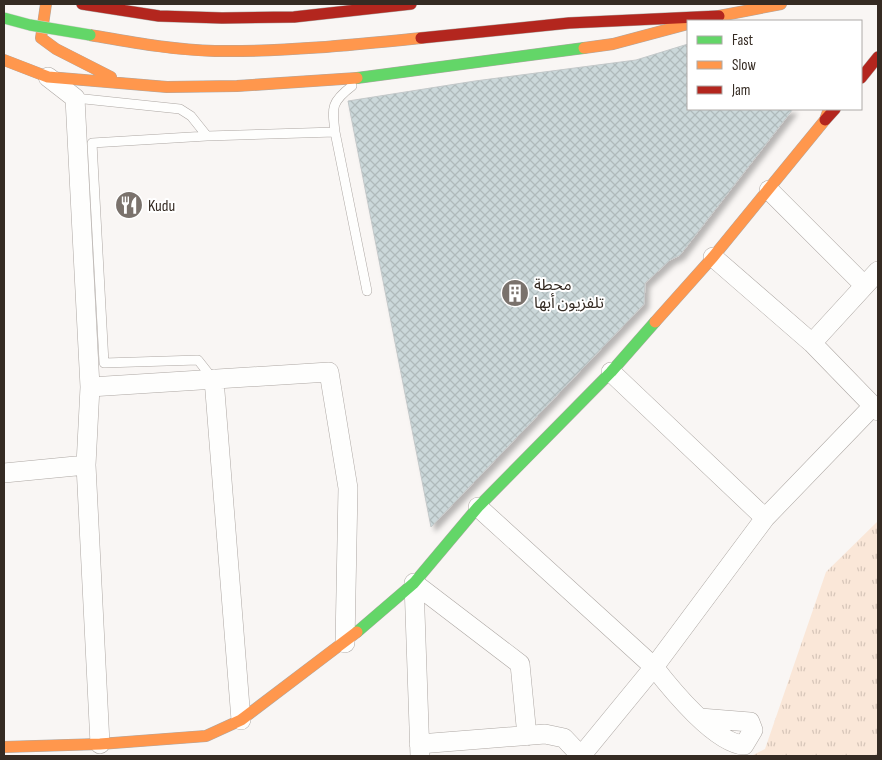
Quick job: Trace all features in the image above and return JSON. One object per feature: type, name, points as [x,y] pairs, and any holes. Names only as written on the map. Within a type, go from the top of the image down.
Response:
[{"type":"main road","points":[[46,4],[44,8],[42,38],[56,49],[123,83]]},
{"type":"main road","points":[[82,4],[159,16],[222,18],[294,18],[411,4]]},
{"type":"main road","points":[[704,20],[781,4]]},
{"type":"main road","points":[[4,18],[30,25],[160,47],[214,51],[315,49],[569,23],[719,16],[732,20]]},
{"type":"main road","points":[[21,79],[48,77],[167,87],[237,86],[363,78],[613,44],[687,24]]},
{"type":"main road","points":[[862,77],[878,57]]},
{"type":"main road","points":[[4,60],[48,77]]},
{"type":"main road","points":[[4,747],[100,744],[206,736],[241,720],[345,643],[414,583],[478,507],[611,372],[713,257],[769,190],[827,114]]},
{"type":"street","points":[[48,77],[75,98],[90,387],[86,465],[100,744]]},
{"type":"street","points":[[769,190],[864,285]]},
{"type":"street","points":[[414,583],[420,750],[545,734],[564,738],[581,756],[654,667],[765,518],[876,409],[812,343],[713,257]]},
{"type":"street","points":[[812,343],[878,271]]},
{"type":"street","points":[[90,387],[330,372],[348,488],[345,643]]},
{"type":"street","points":[[611,372],[765,518]]},
{"type":"street","points":[[214,379],[241,720]]},
{"type":"street","points":[[4,473],[86,465]]},
{"type":"street","points":[[478,507],[654,667],[678,697],[700,718]]},
{"type":"street","points":[[414,583],[520,664],[527,736]]},
{"type":"lane","points":[[363,78],[338,97],[333,110],[335,132],[367,292]]},
{"type":"lane","points":[[75,98],[180,109],[191,116],[206,136]]},
{"type":"lane","points":[[214,379],[198,360],[104,363],[92,142],[335,132]]},
{"type":"green space","points":[[878,521],[878,756],[751,756],[765,749],[826,572]]},
{"type":"building","name":"محطة تلفزيون أبها","points":[[687,44],[687,110],[792,110],[680,255],[670,260],[645,283],[644,304],[431,527],[348,101],[475,81],[636,60]]},
{"type":"traffic: fast","points":[[4,18],[30,25],[90,35]]},
{"type":"traffic: fast","points":[[357,78],[584,48]]},
{"type":"traffic: fast","points":[[357,632],[414,583],[478,507],[611,372],[655,322]]},
{"type":"traffic: slow","points":[[46,4],[41,38],[56,49],[111,77]]},
{"type":"traffic: slow","points":[[719,16],[781,4]]},
{"type":"traffic: slow","points":[[584,48],[613,44],[687,24]]},
{"type":"traffic: slow","points":[[90,35],[136,43],[215,51],[292,49],[421,38]]},
{"type":"traffic: slow","points":[[4,60],[48,77],[167,87],[237,86],[357,78]]},
{"type":"traffic: slow","points":[[655,322],[713,257],[825,120],[829,110]]},
{"type":"traffic: slow","points":[[4,747],[100,744],[206,736],[241,720],[357,632]]},
{"type":"traffic: jam","points":[[82,4],[159,16],[222,18],[294,17],[411,4]]},
{"type":"traffic: jam","points":[[421,38],[569,23],[719,16]]},
{"type":"traffic: jam","points":[[862,77],[878,57]]},
{"type":"traffic: jam","points":[[825,120],[834,110]]},
{"type":"place","name":"Kudu","points":[[129,205]]},
{"type":"place","name":"محطة تلفزيون أبها","points":[[515,293]]}]
